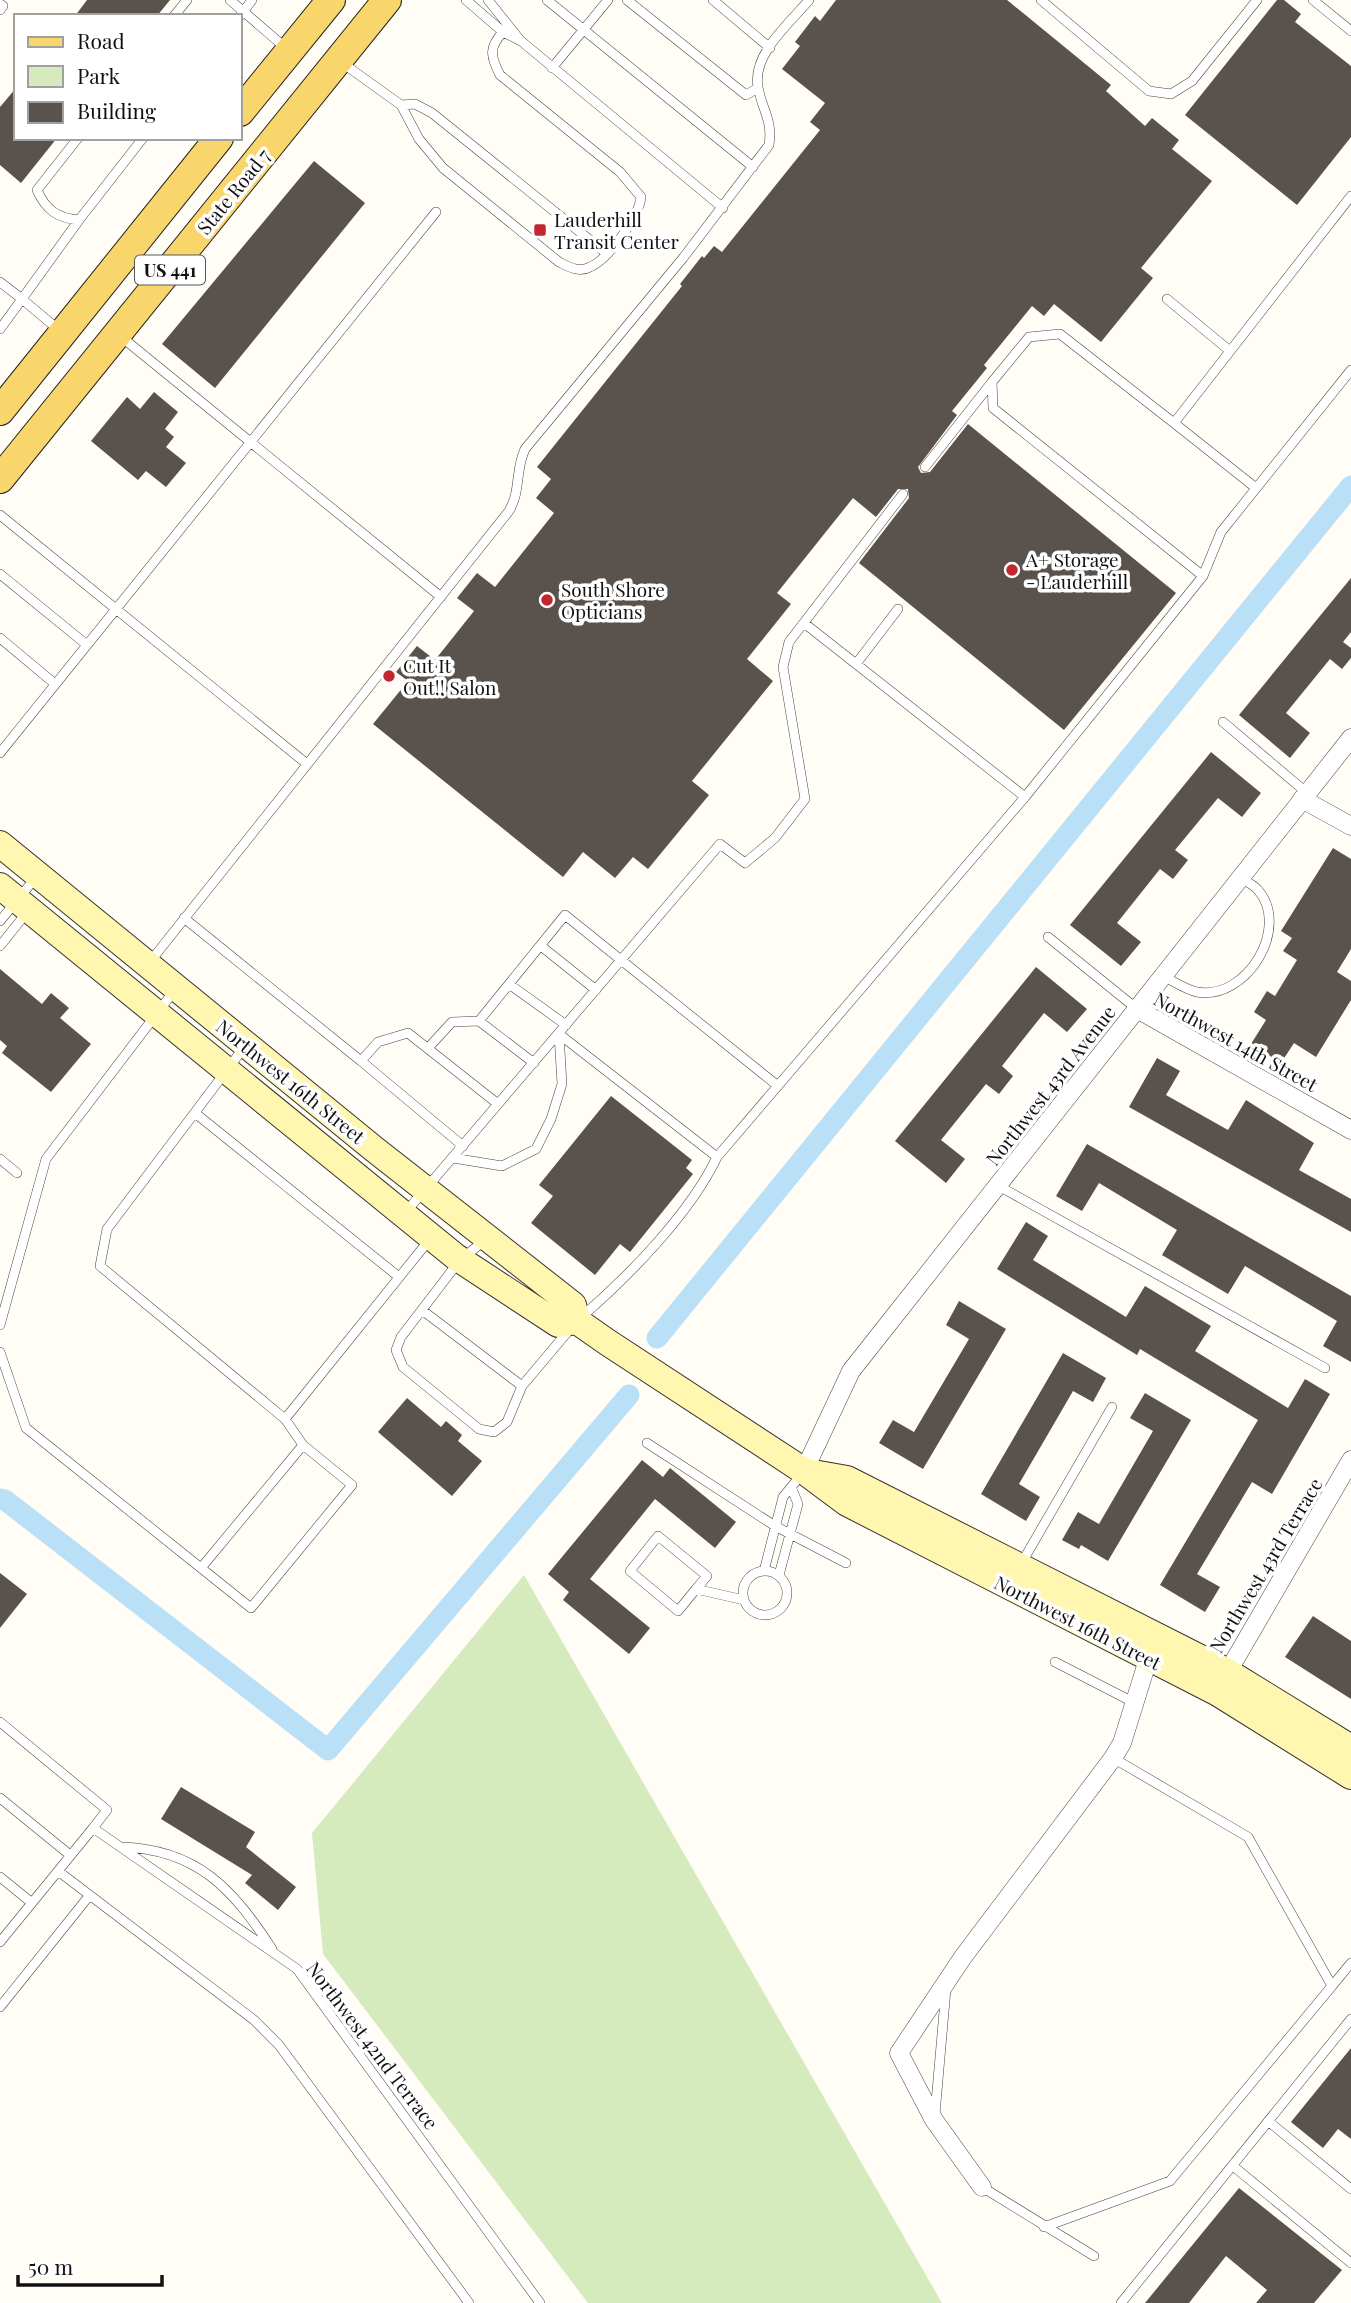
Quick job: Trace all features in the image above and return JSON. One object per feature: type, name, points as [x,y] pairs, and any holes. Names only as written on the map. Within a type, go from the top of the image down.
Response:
[{"type":"main road","points":[[242,110],[331,0]]},
{"type":"main road","name":"State Road 7","points":[[0,479],[387,0]]},
{"type":"main road","points":[[289,51],[306,49],[324,53],[339,61]]},
{"type":"main road","points":[[282,129],[295,82],[289,51]]},
{"type":"main road","name":"US 441","points":[[3,400],[64,334],[217,140]]},
{"type":"street","name":"Northwest 43rd Avenue","points":[[798,1480],[851,1371],[1351,738]]},
{"type":"street","points":[[1305,796],[1351,826]]},
{"type":"street","name":"Northwest 16th Street","points":[[0,844],[426,1190],[573,1305],[577,1321],[798,1480],[1013,1576],[1351,1748]]},
{"type":"street","points":[[16,898],[43,879]]},
{"type":"street","name":"Northwest 16th Street","points":[[16,898],[460,1260],[558,1324],[577,1321]]},
{"type":"street","points":[[128,989],[148,964]]},
{"type":"street","name":"Northwest 14th Street","points":[[1137,1009],[1351,1130]]},
{"type":"street","name":"Northwest 43rd Terrace","points":[[1222,1682],[1351,1460]]},
{"type":"street","points":[[982,2187],[934,2120],[900,2053],[1049,1840],[1113,1758],[1122,1743],[1152,1646]]},
{"type":"street","name":"Northwest 16th Street","points":[[1222,1682],[1351,1776]]},
{"type":"lane","points":[[176,14],[187,0]]},
{"type":"lane","points":[[230,0],[242,14],[289,51]]},
{"type":"lane","points":[[242,14],[252,0]]},
{"type":"lane","points":[[466,0],[503,32],[521,41]]},
{"type":"lane","points":[[488,0],[499,10],[521,41],[723,208]]},
{"type":"lane","points":[[547,0],[753,167]]},
{"type":"lane","points":[[552,68],[608,0]]},
{"type":"lane","points":[[627,0],[746,95],[758,88]]},
{"type":"lane","points":[[713,0],[770,48]]},
{"type":"lane","points":[[148,964],[513,505],[519,486],[518,463],[525,449],[723,208],[769,145],[772,129],[758,88],[757,68],[806,4],[794,0]]},
{"type":"lane","points":[[1041,0],[1149,91],[1171,94],[1192,81],[1257,0]]},
{"type":"lane","points":[[1313,0],[1351,31]]},
{"type":"lane","points":[[0,4],[3,6],[0,10]]},
{"type":"lane","points":[[339,61],[401,105],[419,139],[443,168],[559,262],[573,269],[588,269],[606,253],[640,209],[641,197],[621,172],[500,75],[491,58],[493,43],[503,32]]},
{"type":"lane","points":[[401,105],[415,104],[432,113],[606,253]]},
{"type":"lane","points":[[76,140],[37,190],[43,204],[61,218],[79,220]]},
{"type":"lane","points":[[1,325],[141,140]]},
{"type":"lane","points":[[1174,423],[1351,196]]},
{"type":"lane","points":[[0,753],[436,212]]},
{"type":"lane","points":[[0,282],[64,334]]},
{"type":"lane","points":[[1167,299],[1230,351]]},
{"type":"lane","points":[[118,334],[441,597]]},
{"type":"lane","points":[[925,467],[1029,337],[1060,334],[1256,488]]},
{"type":"lane","points":[[487,1238],[460,1260],[401,1337],[397,1350],[403,1367],[479,1429],[494,1432],[507,1422],[522,1387],[577,1321],[617,1287],[705,1182],[718,1157],[1025,797],[1203,576],[1220,532],[1351,370]]},
{"type":"lane","points":[[992,382],[993,408],[1203,576]]},
{"type":"lane","points":[[404,1214],[720,844],[745,863],[775,838],[805,799],[783,667],[789,642],[903,494]]},
{"type":"lane","points":[[0,515],[307,764]]},
{"type":"lane","points":[[0,574],[87,645]]},
{"type":"lane","points":[[856,664],[898,609]]},
{"type":"lane","points":[[804,623],[1025,797]]},
{"type":"lane","points":[[0,638],[55,684]]},
{"type":"lane","points":[[1223,722],[1305,796]]},
{"type":"lane","points":[[1163,976],[1197,992],[1221,991],[1243,978],[1261,958],[1268,929],[1266,911],[1259,891],[1240,878]]},
{"type":"lane","points":[[0,921],[16,898]]},
{"type":"lane","points":[[0,946],[16,898]]},
{"type":"lane","points":[[479,1021],[565,915],[778,1086]]},
{"type":"lane","points":[[184,918],[463,1146]]},
{"type":"lane","points":[[1048,937],[1137,1009]]},
{"type":"lane","points":[[541,946],[596,989]]},
{"type":"lane","points":[[509,984],[566,1025]]},
{"type":"lane","points":[[0,1325],[46,1159],[177,988]]},
{"type":"lane","points":[[428,1048],[452,1022],[479,1021],[534,1063]]},
{"type":"lane","points":[[361,1061],[378,1042],[408,1033],[498,1104]]},
{"type":"lane","points":[[559,1034],[718,1157]]},
{"type":"lane","points":[[453,1158],[502,1166],[536,1149],[551,1119],[562,1084],[559,1034]]},
{"type":"lane","points":[[0,1352],[26,1428],[251,1608],[352,1485],[303,1445],[285,1419],[100,1266],[107,1229],[246,1045]]},
{"type":"lane","points":[[195,1113],[399,1277]]},
{"type":"lane","points":[[0,1159],[17,1173]]},
{"type":"lane","points":[[998,1185],[1325,1368]]},
{"type":"lane","points":[[285,1419],[431,1237]]},
{"type":"lane","points":[[422,1310],[522,1387]]},
{"type":"lane","points":[[1013,1576],[1112,1407]]},
{"type":"lane","points":[[647,1443],[775,1526],[846,1563]]},
{"type":"lane","points":[[201,1568],[303,1445]]},
{"type":"lane","points":[[764,1571],[783,1497],[798,1480]]},
{"type":"lane","points":[[779,1575],[798,1504],[798,1480]]},
{"type":"lane","points":[[658,1536],[707,1576],[696,1589],[678,1611],[630,1571],[658,1536]]},
{"type":"lane","points":[[764,1571],[779,1575],[787,1588],[786,1603],[782,1609],[761,1615],[748,1607],[743,1592],[749,1577],[764,1571]]},
{"type":"lane","points":[[696,1589],[744,1600]]},
{"type":"lane","points":[[1055,1662],[1135,1703]]},
{"type":"lane","points":[[0,1722],[107,1810],[0,1942]]},
{"type":"lane","points":[[1113,1758],[1248,1838],[1332,1986]]},
{"type":"lane","points":[[0,1798],[70,1855]]},
{"type":"lane","name":"Northwest 42nd Terrace","points":[[93,1828],[297,1969],[540,2303]]},
{"type":"lane","points":[[120,1847],[145,1847],[188,1863],[215,1878],[245,1907],[275,1953]]},
{"type":"lane","points":[[58,1871],[254,2020],[279,2045],[469,2303]]},
{"type":"lane","points":[[0,1877],[32,1903]]},
{"type":"lane","points":[[0,2007],[89,1896]]},
{"type":"lane","points":[[1044,2227],[1170,2181],[1351,1963]]},
{"type":"lane","points":[[934,2120],[947,1983]]},
{"type":"lane","points":[[1121,2303],[1351,2019]]},
{"type":"lane","points":[[1268,2121],[1351,2189]]},
{"type":"lane","points":[[1233,2166],[1351,2263]]},
{"type":"lane","points":[[982,2187],[1094,2256]]},
{"type":"green space","points":[[524,1575],[942,2303],[588,2303],[323,1954],[312,1833]]},
{"type":"building","points":[[87,0],[170,0],[159,14],[76,14]]},
{"type":"building","points":[[836,0],[1007,0],[1111,85],[1106,91],[1145,126],[1152,118],[1179,140],[1172,149],[1212,181],[1141,268],[1153,278],[1101,342],[1054,304],[1044,316],[1032,306],[984,365],[987,368],[952,411],[957,415],[918,467],[921,473],[930,472],[968,424],[1176,593],[1064,730],[859,563],[909,498],[908,489],[898,489],[876,517],[853,498],[777,593],[791,604],[747,659],[773,681],[692,781],[709,795],[648,869],[633,857],[615,878],[583,852],[563,877],[373,724],[408,681],[396,672],[417,646],[435,660],[474,611],[457,598],[477,573],[495,587],[554,513],[536,498],[551,479],[537,467],[682,286],[680,284],[702,256],[704,258],[714,246],[722,252],[820,130],[810,122],[825,103],[782,69],[800,46],[795,42],[815,16],[820,21]]},
{"type":"building","points":[[1277,0],[1284,0],[1301,14],[1295,22],[1351,66],[1351,137],[1297,205],[1185,115]]},
{"type":"building","points":[[14,90],[14,140],[55,140],[21,183],[0,165],[0,107]]},
{"type":"building","points":[[314,161],[365,203],[215,388],[162,344]]},
{"type":"building","points":[[154,392],[178,412],[165,429],[174,437],[166,447],[186,463],[166,487],[146,471],[138,480],[91,441],[127,397],[140,409]]},
{"type":"building","points":[[1351,578],[1351,632],[1343,642],[1351,648],[1351,658],[1342,669],[1330,659],[1286,713],[1310,733],[1290,758],[1239,715]]},
{"type":"building","points":[[1211,752],[1261,793],[1242,817],[1218,798],[1175,850],[1188,860],[1173,879],[1160,869],[1117,923],[1141,942],[1121,966],[1070,925]]},
{"type":"building","points":[[1333,848],[1351,859],[1351,949],[1337,972],[1351,981],[1351,1000],[1316,1057],[1294,1043],[1281,1063],[1251,1044],[1266,1020],[1254,1012],[1267,991],[1275,996],[1297,960],[1283,951],[1292,938],[1281,931]]},
{"type":"building","points":[[1036,967],[1087,1009],[1067,1032],[1044,1013],[1002,1066],[1013,1076],[999,1094],[986,1084],[941,1140],[965,1159],[946,1183],[895,1141]]},
{"type":"building","points":[[0,969],[42,1004],[51,993],[69,1008],[60,1018],[91,1044],[51,1092],[2,1053],[7,1046],[0,1040]]},
{"type":"building","points":[[1157,1058],[1180,1071],[1166,1095],[1228,1130],[1246,1100],[1314,1143],[1299,1170],[1351,1199],[1351,1232],[1129,1107]]},
{"type":"building","points":[[611,1096],[692,1160],[686,1168],[693,1174],[630,1252],[620,1244],[595,1275],[531,1223],[553,1196],[539,1185]]},
{"type":"building","points":[[1087,1144],[1351,1296],[1351,1362],[1323,1346],[1337,1321],[1245,1266],[1228,1294],[1162,1255],[1177,1230],[1099,1183],[1082,1211],[1056,1196]]},
{"type":"building","points":[[1026,1222],[1048,1236],[1033,1260],[1126,1317],[1145,1286],[1211,1326],[1195,1351],[1288,1408],[1305,1379],[1330,1394],[1272,1494],[1252,1482],[1197,1574],[1220,1587],[1205,1612],[1160,1585],[1258,1420],[1140,1349],[1137,1355],[997,1269]]},
{"type":"building","points":[[959,1301],[1006,1329],[923,1469],[879,1443],[893,1420],[914,1432],[969,1339],[946,1325]]},
{"type":"building","points":[[1063,1353],[1106,1378],[1093,1402],[1073,1391],[1019,1484],[1040,1497],[1026,1521],[981,1494]]},
{"type":"building","points":[[1145,1393],[1191,1420],[1108,1561],[1081,1545],[1079,1549],[1062,1540],[1078,1512],[1099,1524],[1153,1431],[1130,1418]]},
{"type":"building","points":[[407,1398],[441,1427],[446,1421],[462,1435],[458,1441],[482,1461],[452,1496],[378,1432]]},
{"type":"building","points":[[642,1460],[663,1477],[670,1468],[736,1522],[715,1548],[655,1499],[590,1579],[650,1628],[629,1654],[563,1600],[569,1592],[548,1574]]},
{"type":"building","points":[[0,1573],[27,1594],[0,1628]]},
{"type":"building","points":[[1313,1616],[1351,1641],[1351,1699],[1285,1657]]},
{"type":"building","points":[[181,1787],[255,1832],[246,1847],[296,1887],[278,1910],[245,1883],[252,1875],[161,1819]]},
{"type":"building","points":[[1351,2048],[1351,2139],[1338,2129],[1323,2148],[1291,2122]]},
{"type":"building","points":[[1239,2188],[1342,2270],[1314,2303],[1256,2303],[1267,2290],[1226,2256],[1189,2303],[1145,2303]]},
{"type":"waterway","points":[[657,1338],[1351,486]]},
{"type":"waterway","points":[[0,1499],[5,1500],[328,1750],[629,1395]]},
{"type":"place","name":"Lauderhill Transit Center","points":[[540,230]]},
{"type":"place","name":"A+ Storage - Lauderhill","points":[[1012,570]]},
{"type":"place","name":"South Shore Opticians","points":[[547,600]]},
{"type":"place","name":"Cut It Out!! Salon","points":[[389,676]]}]
